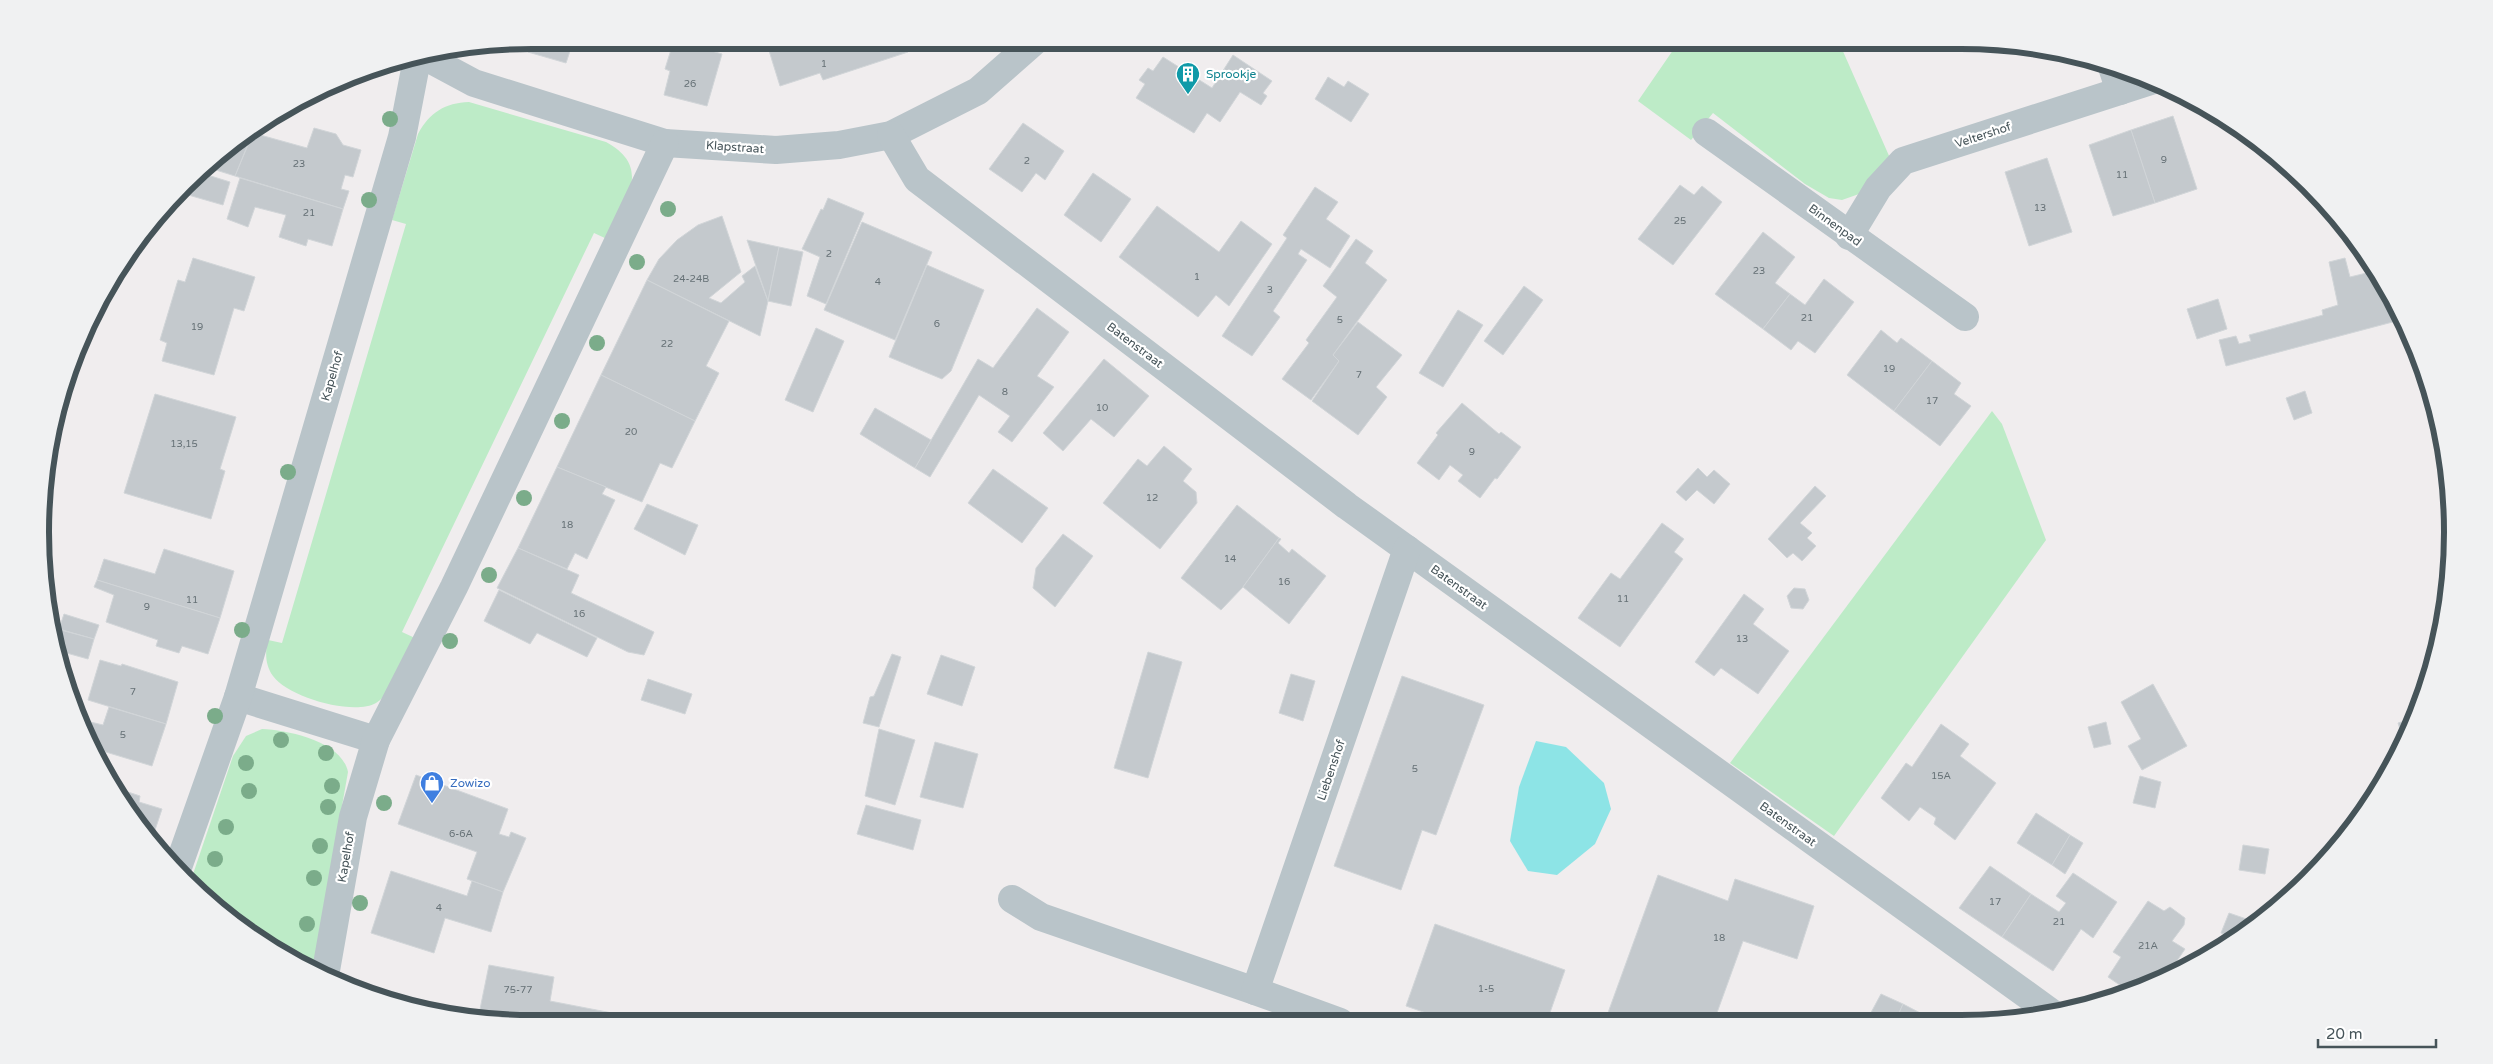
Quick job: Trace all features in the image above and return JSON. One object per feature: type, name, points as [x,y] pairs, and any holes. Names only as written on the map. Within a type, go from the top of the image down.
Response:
[{"type":"street","name":"Klapstraat","points":[[430,60],[474,83],[665,142],[776,150],[839,145],[891,135],[978,91],[1026,49]]},
{"type":"street","name":"Kapelhof","points":[[180,863],[238,696],[402,137],[417,63]]},
{"type":"street","points":[[2114,73],[2120,91]]},
{"type":"street","name":"Veltershof","points":[[1848,236],[1878,188],[1902,161],[2141,84]]},
{"type":"street","name":"Binnenpad","points":[[1706,132],[1848,236],[1965,317]]},
{"type":"street","name":"Batenstraat","points":[[891,135],[917,180],[1407,549],[2045,1008]]},
{"type":"street","name":"Kapelhof","points":[[326,969],[353,817],[376,740],[454,587],[665,142]]},
{"type":"street","name":"Liebenshof","points":[[1256,991],[1407,549]]},
{"type":"street","points":[[238,696],[376,740]]},
{"type":"street","points":[[1012,899],[1041,918],[1321,1015]]},
{"type":"green space","points":[[1674,49],[1842,49],[1890,158],[1859,194],[1842,200],[1829,198],[1805,184],[1713,113],[1691,140],[1638,101]]},
{"type":"green space","points":[[469,102],[606,142],[621,152],[629,163],[632,174],[631,186],[627,199],[607,239],[594,233],[402,632],[415,638],[394,683],[383,698],[376,703],[366,706],[337,706],[306,697],[281,684],[268,667],[266,649],[268,640],[282,643],[406,224],[392,220],[418,134],[433,114],[439,110],[453,104]]},
{"type":"green space","points":[[1992,411],[2002,424],[2046,540],[1834,836],[1730,763]]},
{"type":"green space","points":[[262,729],[299,735],[325,745],[336,753],[344,762],[348,772],[314,963],[290,951],[264,934],[213,895],[192,876],[233,756],[246,736]]},
{"type":"water","points":[[1536,741],[1566,747],[1604,783],[1611,809],[1595,844],[1557,875],[1528,871],[1510,841],[1519,787]]},
{"type":"building","points":[[529,49],[571,49],[566,63],[528,52]]},
{"type":"building","points":[[671,49],[704,49],[722,54],[707,106],[664,95],[670,71],[665,69]]},
{"type":"building","points":[[768,49],[910,49],[908,52],[823,80],[820,73],[780,86]]},
{"type":"building","name":"Sprookje","points":[[1233,55],[1272,81],[1263,93],[1267,96],[1261,105],[1240,92],[1220,122],[1207,113],[1194,133],[1136,98],[1145,84],[1139,80],[1148,68],[1153,71],[1163,57],[1212,88]]},
{"type":"building","points":[[1328,77],[1344,87],[1348,81],[1369,94],[1351,122],[1315,99]]},
{"type":"building","points":[[2173,116],[2197,189],[2155,203],[2131,130]]},
{"type":"building","points":[[1023,123],[1064,151],[1045,180],[1036,173],[1022,192],[989,169]]},
{"type":"building","points":[[314,128],[336,134],[343,145],[361,150],[353,177],[345,175],[341,189],[349,191],[343,209],[235,176],[250,140],[258,134],[307,148]]},
{"type":"building","points":[[2131,130],[2155,203],[2113,216],[2089,145]]},
{"type":"building","points":[[249,141],[235,176],[216,170],[218,165]]},
{"type":"building","points":[[2047,158],[2072,232],[2029,246],[2005,172]]},
{"type":"building","points":[[1093,173],[1131,199],[1101,242],[1064,215]]},
{"type":"building","points":[[207,175],[230,182],[223,205],[186,194]]},
{"type":"building","points":[[240,178],[343,209],[332,246],[308,239],[306,246],[279,237],[286,215],[255,207],[248,227],[227,219]]},
{"type":"building","points":[[1680,185],[1694,195],[1702,186],[1722,202],[1673,265],[1638,239]]},
{"type":"building","points":[[1315,187],[1338,202],[1326,219],[1350,236],[1330,268],[1301,249],[1298,254],[1307,260],[1273,311],[1280,317],[1252,356],[1222,336],[1287,238],[1283,235]]},
{"type":"building","points":[[828,198],[864,213],[826,304],[807,296],[820,257],[802,249]]},
{"type":"building","points":[[1157,206],[1219,252],[1241,221],[1272,244],[1229,306],[1216,295],[1198,317],[1119,257]]},
{"type":"building","points":[[722,216],[741,272],[709,298],[721,303],[745,282],[742,276],[755,266],[768,301],[760,336],[647,280],[659,259],[677,240],[698,225]]},
{"type":"building","points":[[862,222],[932,252],[895,340],[824,310]]},
{"type":"building","points":[[1763,232],[1795,257],[1775,283],[1790,294],[1763,329],[1715,294]]},
{"type":"building","points":[[1356,239],[1373,251],[1365,263],[1387,280],[1333,355],[1339,361],[1311,400],[1282,379],[1309,343],[1306,340],[1337,297],[1323,286]]},
{"type":"building","points":[[747,240],[779,247],[768,301]]},
{"type":"building","points":[[779,247],[803,252],[791,306],[768,301]]},
{"type":"building","points":[[193,258],[255,277],[244,311],[234,308],[214,375],[162,361],[167,343],[160,340],[178,280],[185,282]]},
{"type":"building","points":[[2345,258],[2350,277],[2369,273],[2380,290],[2395,321],[2226,366],[2219,340],[2236,336],[2239,344],[2251,341],[2249,335],[2323,315],[2322,310],[2338,305],[2329,262]]},
{"type":"building","points":[[927,265],[984,290],[951,371],[942,379],[889,357]]},
{"type":"building","points":[[1824,279],[1854,302],[1815,353],[1798,341],[1791,350],[1763,329],[1790,294],[1805,305]]},
{"type":"building","points":[[647,280],[729,321],[706,366],[719,373],[695,421],[601,375]]},
{"type":"building","points":[[1524,286],[1543,300],[1503,355],[1484,341]]},
{"type":"building","points":[[2218,299],[2227,329],[2197,339],[2187,309]]},
{"type":"building","points":[[1037,308],[1069,332],[1037,376],[1054,387],[1012,442],[998,432],[1010,416],[979,395],[930,477],[915,468],[978,359],[993,368]]},
{"type":"building","points":[[1458,310],[1483,325],[1443,387],[1419,373]]},
{"type":"building","points":[[1358,322],[1402,355],[1376,387],[1387,397],[1358,435],[1312,401],[1339,361],[1333,355]]},
{"type":"building","points":[[816,328],[844,341],[813,412],[785,400]]},
{"type":"building","points":[[1881,330],[1897,343],[1901,338],[1932,361],[1894,411],[1847,375]]},
{"type":"building","points":[[1104,359],[1149,396],[1114,437],[1091,419],[1063,451],[1043,433]]},
{"type":"building","points":[[1932,361],[1961,383],[1954,394],[1971,406],[1940,446],[1894,411]]},
{"type":"building","points":[[601,375],[695,421],[672,468],[660,463],[642,502],[557,467]]},
{"type":"building","points":[[2305,391],[2312,413],[2294,420],[2286,398]]},
{"type":"building","points":[[155,394],[236,417],[220,469],[225,471],[211,519],[124,493]]},
{"type":"building","points":[[1462,403],[1499,434],[1501,432],[1521,447],[1480,498],[1458,481],[1463,475],[1450,465],[1439,480],[1417,463],[1438,435],[1436,433]]},
{"type":"building","points":[[875,408],[931,440],[915,468],[860,434]]},
{"type":"building","points":[[1164,446],[1192,469],[1183,481],[1196,492],[1197,503],[1160,549],[1103,503],[1138,459],[1147,466]]},
{"type":"building","points":[[557,467],[606,487],[602,494],[615,500],[587,559],[575,553],[567,569],[518,548]]},
{"type":"building","points":[[1698,468],[1707,477],[1714,470],[1730,484],[1714,504],[1697,490],[1686,501],[1676,492]]},
{"type":"building","points":[[993,469],[1048,508],[1022,543],[968,503]]},
{"type":"building","points":[[1815,486],[1826,496],[1800,523],[1812,533],[1807,538],[1816,546],[1802,561],[1793,553],[1787,558],[1768,539]]},
{"type":"building","points":[[647,504],[698,525],[685,555],[634,529]]},
{"type":"building","points":[[1237,505],[1279,538],[1243,587],[1221,610],[1181,578]]},
{"type":"building","points":[[1662,523],[1684,539],[1674,552],[1683,559],[1620,647],[1578,618],[1611,573],[1620,579]]},
{"type":"building","points":[[1063,534],[1093,556],[1055,607],[1033,588],[1036,568]]},
{"type":"building","points":[[1279,538],[1281,539],[1278,543],[1289,553],[1292,549],[1326,576],[1289,624],[1243,587]]},
{"type":"building","points":[[518,548],[579,575],[571,593],[654,632],[644,655],[628,652],[497,588]]},
{"type":"building","points":[[164,549],[234,571],[220,618],[97,580],[104,559],[155,574]]},
{"type":"building","points":[[97,580],[220,618],[208,654],[182,646],[179,653],[156,646],[158,640],[106,622],[114,595],[94,587]]},
{"type":"building","points":[[1794,588],[1805,589],[1809,600],[1803,609],[1791,608],[1787,596]]},
{"type":"building","points":[[499,590],[597,638],[587,657],[537,633],[530,644],[484,621]]},
{"type":"building","points":[[1744,594],[1764,609],[1753,624],[1789,651],[1758,694],[1721,668],[1714,676],[1695,662]]},
{"type":"building","points":[[64,614],[99,625],[94,639],[59,629]]},
{"type":"building","points":[[59,629],[94,639],[88,659],[64,652]]},
{"type":"building","points":[[1148,652],[1182,662],[1148,778],[1114,768]]},
{"type":"building","points":[[892,654],[901,657],[879,727],[863,723],[870,697],[874,696]]},
{"type":"building","points":[[941,655],[975,667],[962,706],[927,694]]},
{"type":"building","points":[[100,660],[121,666],[122,664],[178,682],[166,724],[88,700]]},
{"type":"building","points":[[1291,674],[1315,681],[1303,721],[1279,713]]},
{"type":"building","points":[[1402,676],[1484,705],[1436,835],[1422,830],[1401,890],[1334,866]]},
{"type":"building","points":[[648,679],[692,694],[685,714],[641,700]]},
{"type":"building","points":[[2153,684],[2187,746],[2142,770],[2128,746],[2141,739],[2121,702]]},
{"type":"building","points":[[109,707],[166,724],[152,766],[101,751],[88,721],[103,725]]},
{"type":"building","points":[[2405,721],[2401,731],[2398,723]]},
{"type":"building","points":[[2106,722],[2111,744],[2094,748],[2088,727]]},
{"type":"building","points":[[1941,724],[1969,744],[1960,756],[1996,783],[1955,840],[1934,824],[1936,818],[1920,807],[1909,821],[1881,798],[1906,763],[1912,767]]},
{"type":"building","points":[[879,729],[915,740],[895,805],[865,796]]},
{"type":"building","points":[[935,742],[978,754],[963,808],[920,797]]},
{"type":"building","points":[[416,775],[508,809],[499,834],[509,837],[511,832],[526,838],[503,892],[467,879],[477,852],[398,824]]},
{"type":"building","points":[[2140,776],[2161,782],[2155,808],[2133,803]]},
{"type":"building","points":[[124,791],[140,796],[139,802],[162,809],[154,832]]},
{"type":"building","points":[[866,805],[921,820],[913,850],[857,834]]},
{"type":"building","points":[[2036,813],[2070,835],[2052,865],[2017,843]]},
{"type":"building","points":[[2070,835],[2083,843],[2065,874],[2052,865]]},
{"type":"building","points":[[2243,845],[2269,849],[2265,874],[2239,870]]},
{"type":"building","points":[[1990,866],[2031,894],[2002,937],[1959,908]]},
{"type":"building","points":[[391,871],[467,896],[472,881],[503,892],[491,932],[445,918],[434,953],[371,933]]},
{"type":"building","points":[[2073,873],[2117,902],[2093,938],[2081,929],[2053,971],[2002,937],[2031,894],[2059,912],[2066,903],[2056,896]]},
{"type":"building","points":[[1658,875],[1728,901],[1735,879],[1814,906],[1797,959],[1743,941],[1716,1015],[1607,1015]]},
{"type":"building","points":[[2148,901],[2164,911],[2170,907],[2185,918],[2184,925],[2172,941],[2185,949],[2174,966],[2123,987],[2108,977],[2121,957],[2113,952]]},
{"type":"building","points":[[2229,913],[2249,920],[2227,935],[2221,933]]},
{"type":"building","points":[[1435,924],[1565,970],[1549,1015],[1432,1015],[1406,1006]]},
{"type":"building","points":[[489,965],[554,977],[550,1001],[622,1015],[532,1015],[479,1012]]},
{"type":"building","points":[[1881,994],[1903,1004],[1898,1015],[1870,1015]]},
{"type":"building","points":[[1903,1004],[1924,1015],[1898,1015]]},
{"type":"place","name":"Sprookje","points":[[1188,95]]},
{"type":"place","name":"Zowizo","points":[[432,804]]}]
